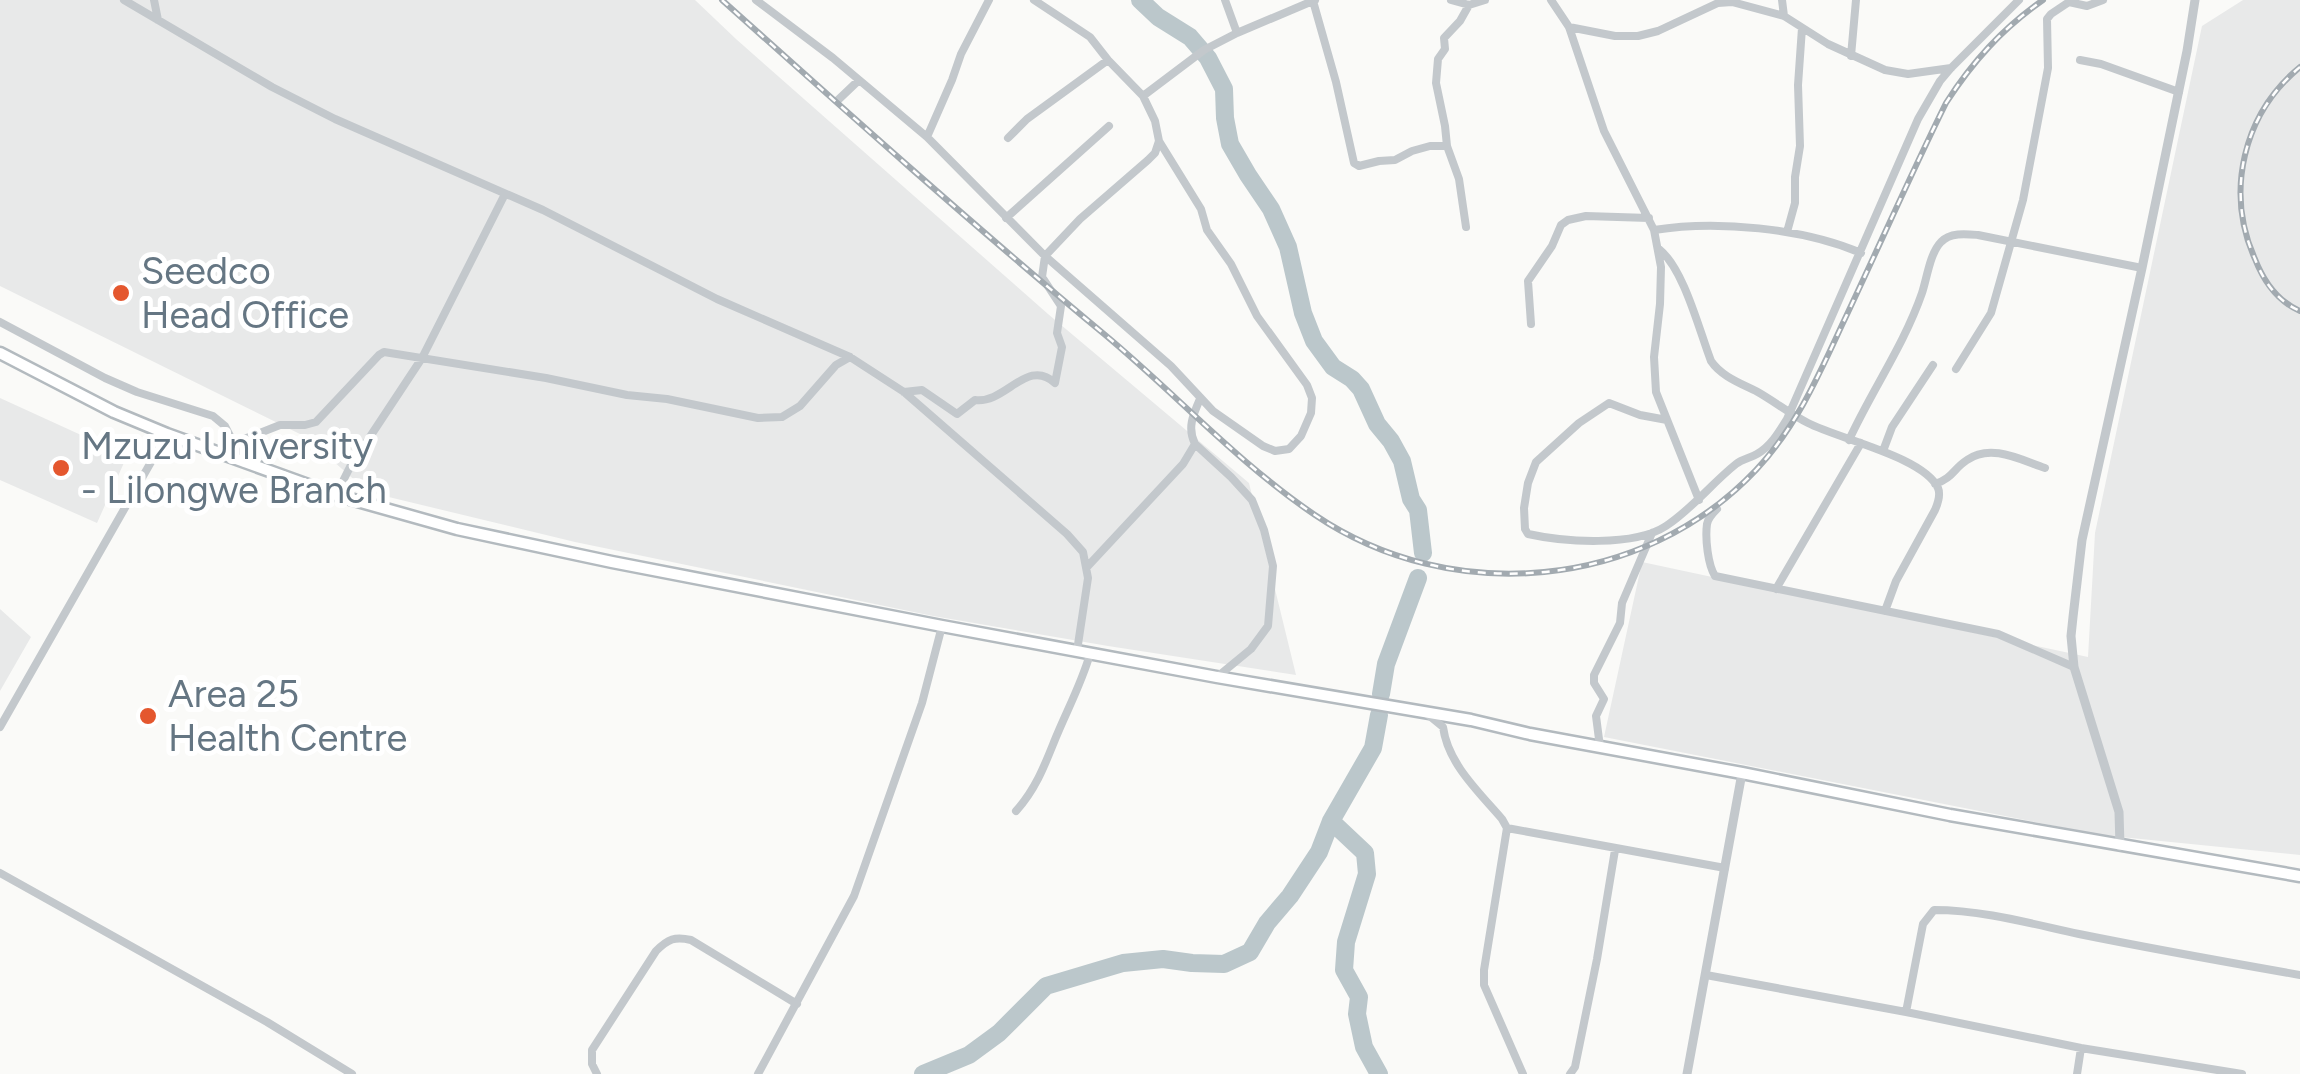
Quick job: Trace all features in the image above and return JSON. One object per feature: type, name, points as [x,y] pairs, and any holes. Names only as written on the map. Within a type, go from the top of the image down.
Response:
[{"type":"main road","points":[[0,353],[98,404],[167,434],[336,496],[442,525],[1217,678],[1426,712],[1865,799],[2300,876]]},
{"type":"street","points":[[124,0],[272,87],[335,119],[505,194],[717,299],[850,357],[904,392],[1067,534],[1083,552],[1088,578],[1078,688],[1047,762],[1016,810]]},
{"type":"street","points":[[134,0],[158,20]]},
{"type":"street","points":[[154,0],[158,20]]},
{"type":"street","points":[[756,0],[927,137],[1045,256],[1171,366],[1200,399],[1264,446],[1275,452],[1289,449],[1301,436],[1312,398],[1302,376],[1258,316],[1224,252],[1207,230],[1201,210],[1160,142],[1143,96],[1090,37],[1034,0]]},
{"type":"street","points":[[927,137],[961,54],[989,0]]},
{"type":"street","points":[[1225,0],[1238,32]]},
{"type":"street","points":[[1143,96],[1204,50],[1314,0],[1354,164],[1394,160],[1412,150],[1446,146]]},
{"type":"street","points":[[1451,0],[1469,5],[1485,0]]},
{"type":"street","points":[[1551,0],[1569,27],[1604,132],[1654,230],[1659,249],[1660,304],[1654,357],[1657,398],[1699,500]]},
{"type":"street","points":[[1782,0],[1784,16]]},
{"type":"street","points":[[1851,56],[1856,0]]},
{"type":"street","points":[[1666,420],[1606,404],[1575,426],[1532,470],[1523,516],[1528,534],[1599,542],[1652,533],[1665,527],[1740,461],[1765,448],[1778,434],[1918,120],[1940,81],[2019,0]]},
{"type":"street","points":[[1956,370],[1990,313],[2023,200],[2048,68],[2047,20],[2069,2],[2087,6],[2103,0]]},
{"type":"street","points":[[2120,846],[2119,812],[2074,667],[2071,636],[2080,556],[2195,0]]},
{"type":"street","points":[[1569,27],[1638,36],[1725,2],[1784,16],[1851,56],[1897,73],[1951,68]]},
{"type":"street","points":[[1466,226],[1459,179],[1446,146],[1436,66],[1445,49],[1446,34],[1469,5]]},
{"type":"street","points":[[1787,232],[1795,203],[1800,146],[1798,85],[1802,28]]},
{"type":"street","points":[[1008,138],[1027,119],[1108,60]]},
{"type":"street","points":[[2080,60],[2179,92]]},
{"type":"street","points":[[838,100],[859,80]]},
{"type":"street","points":[[1006,218],[1109,126]]},
{"type":"street","points":[[904,392],[922,390],[957,414],[975,400],[987,402],[1034,374],[1046,375],[1055,383],[1062,347],[1057,333],[1061,306],[1042,276],[1045,256],[1080,218],[1148,160],[1160,142]]},
{"type":"street","points":[[336,496],[350,467],[422,358],[505,194]]},
{"type":"street","points":[[1531,324],[1528,281],[1561,225],[1586,216],[1648,218]]},
{"type":"street","points":[[1654,230],[1755,228],[1829,241],[1860,252]]},
{"type":"street","points":[[1849,440],[1918,305],[1939,244],[1948,237],[1968,234],[2142,268]]},
{"type":"street","points":[[1659,249],[1679,276],[1714,366],[1805,422],[1883,451],[1915,467],[1935,484],[1939,494],[1935,510],[1896,581],[1885,612]]},
{"type":"street","points":[[0,322],[104,378],[213,416],[226,426],[244,463]]},
{"type":"street","points":[[234,443],[280,425],[316,422],[384,352],[626,395],[667,398],[758,418],[782,416],[800,406],[836,365],[850,357]]},
{"type":"street","points":[[1883,451],[1892,427],[1933,365]]},
{"type":"street","points":[[1200,399],[1190,428],[1195,444],[1252,500],[1273,566],[1268,626],[1251,649],[1217,678]]},
{"type":"street","points":[[0,727],[167,434]]},
{"type":"street","points":[[1776,589],[1860,443]]},
{"type":"street","points":[[1087,568],[1183,464],[1195,444]]},
{"type":"street","points":[[1935,484],[1952,476],[1971,457],[1990,452],[2046,468]]},
{"type":"street","points":[[1716,510],[1707,524],[1712,574],[1716,576],[1998,634],[2074,667]]},
{"type":"street","points":[[1600,747],[1596,716],[1604,699],[1594,683],[1594,675],[1620,622],[1622,604],[1652,533]]},
{"type":"street","points":[[758,1074],[854,896],[922,703],[942,626]]},
{"type":"street","points":[[1426,712],[1443,727],[1445,741],[1459,768],[1508,828],[1484,985],[1523,1074]]},
{"type":"street","points":[[1687,1074],[1742,773]]},
{"type":"street","points":[[1508,828],[1725,868]]},
{"type":"street","points":[[1570,1074],[1575,1067],[1597,959],[1615,850]]},
{"type":"street","points":[[0,873],[267,1022],[352,1074]]},
{"type":"street","points":[[1906,1012],[1923,924],[1934,910],[2013,920],[2300,975]]},
{"type":"street","points":[[597,1074],[592,1050],[666,941],[678,937],[691,940],[797,1004]]},
{"type":"street","points":[[1706,975],[2082,1048],[2242,1074]]},
{"type":"street","points":[[2077,1074],[2082,1048]]},
{"type":"shaded area","points":[[0,0],[695,0],[1048,314],[1249,483],[1296,675],[933,616],[575,542],[368,492],[306,437],[0,286]]},
{"type":"shaded area","points":[[2243,0],[2300,0],[2300,855],[2101,835],[1604,737],[1642,562],[2088,657],[2095,533],[2202,26]]},
{"type":"shaded area","name":"Mzuzu University - Lilongwe Branch","points":[[0,398],[127,456],[97,523],[0,480]]},
{"type":"shaded area","points":[[0,609],[31,637],[0,691]]},
{"type":"waterway","points":[[1140,0],[1190,37],[1208,58],[1224,89],[1230,144],[1271,209],[1288,247],[1303,313],[1314,341],[1333,367],[1361,389],[1377,424],[1402,461],[1411,499],[1418,510],[1423,553]]},
{"type":"waterway","points":[[1381,694],[1386,664],[1418,578]]},
{"type":"waterway","points":[[923,1074],[969,1055],[999,1033],[1046,986],[1123,963],[1163,959],[1224,964],[1250,952],[1319,852],[1331,821],[1373,748],[1379,715]]},
{"type":"waterway","points":[[1331,821],[1365,853],[1367,874],[1346,942],[1344,970],[1359,997],[1357,1014],[1364,1047],[1379,1074]]},
{"type":"railway","points":[[722,0],[1287,495],[1368,544],[1425,564],[1485,573],[1544,572],[1603,561],[1659,541],[1710,510],[1756,470],[1783,437],[1815,382],[1946,103],[1989,47],[2043,0]]},
{"type":"railway","points":[[2300,67],[2265,107],[2253,131],[2241,181],[2246,233],[2259,267],[2278,296],[2300,311]]},
{"type":"place","name":"Seedco Head Office","points":[[121,293]]},
{"type":"place","name":"Mzuzu University - Lilongwe Branch","points":[[61,468]]},
{"type":"place","name":"Area 25 Health Centre","points":[[148,716]]}]
